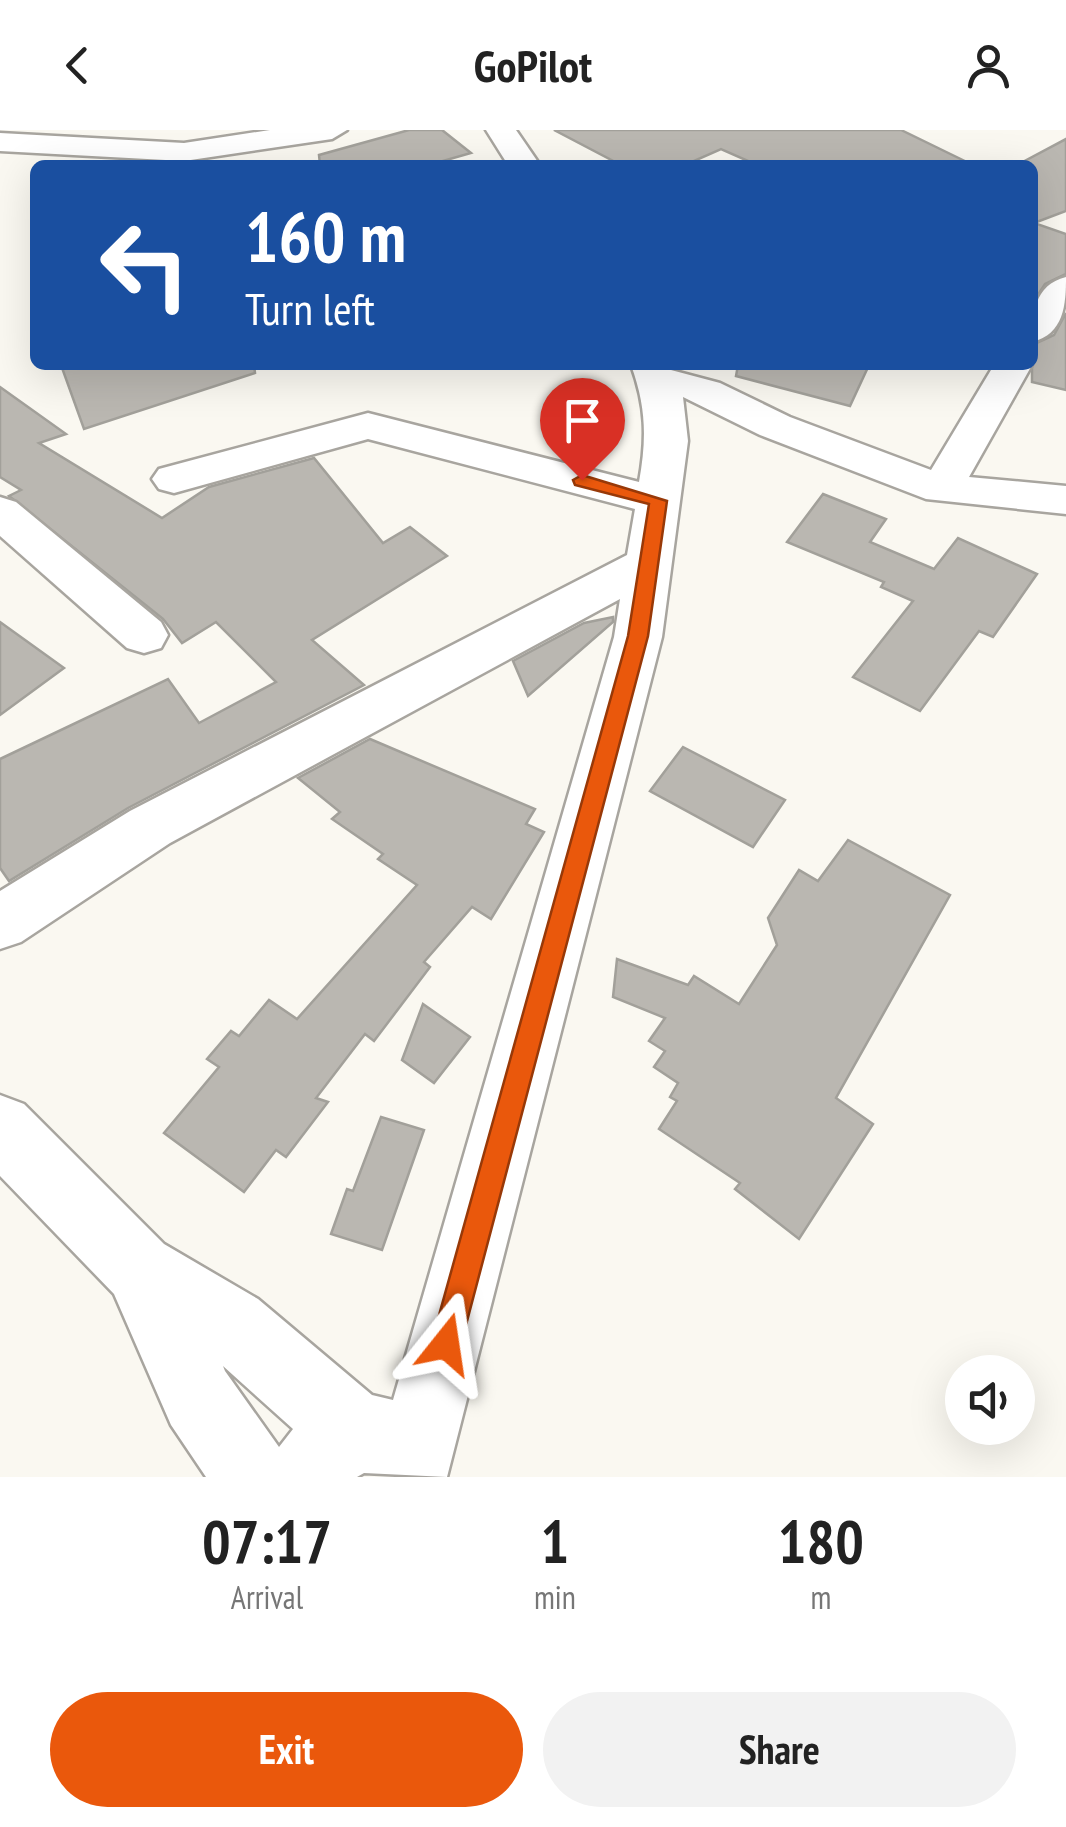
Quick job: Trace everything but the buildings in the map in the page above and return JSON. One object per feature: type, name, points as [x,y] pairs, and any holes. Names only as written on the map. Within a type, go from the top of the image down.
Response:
[{"type":"street","points":[[0,142],[184,152],[332,130]]},
{"type":"street","points":[[501,130],[521,160]]},
{"type":"street","points":[[941,490],[1010,370]]},
{"type":"street","points":[[652,371],[706,391],[775,426],[941,490],[1066,500]]},
{"type":"street","points":[[0,1128],[139,1269],[232,1325],[377,1461],[633,656],[668,441],[664,400],[652,371]]},
{"type":"street","points":[[174,479],[368,426],[658,501]]},
{"type":"street","points":[[0,512],[144,635]]},
{"type":"street","points":[[0,923],[150,827],[648,564]]},
{"type":"street","points":[[139,1269],[198,1398],[253,1477]]},
{"type":"route","points":[[446,1344],[638,636],[658,501],[582,480]]}]
